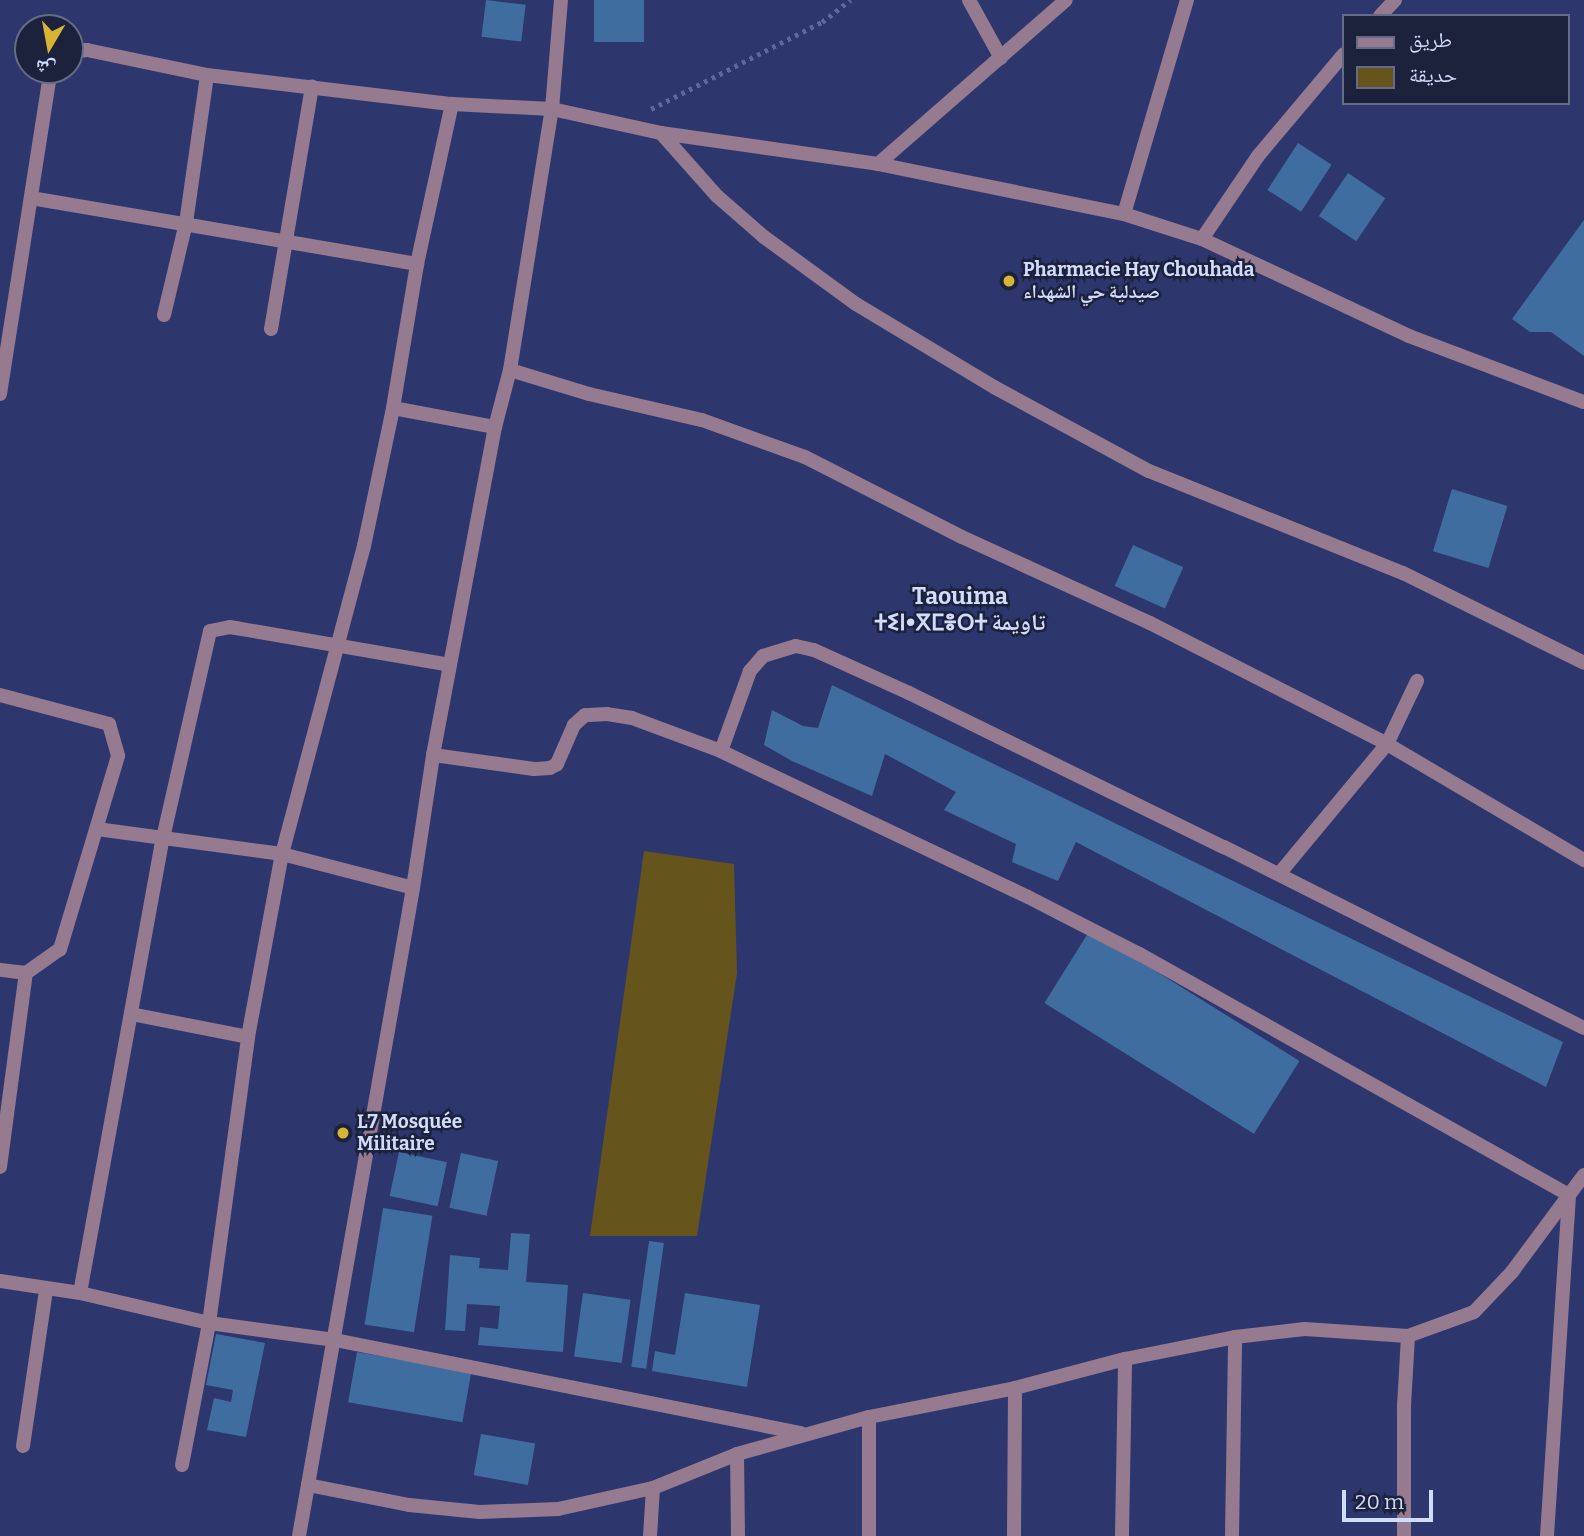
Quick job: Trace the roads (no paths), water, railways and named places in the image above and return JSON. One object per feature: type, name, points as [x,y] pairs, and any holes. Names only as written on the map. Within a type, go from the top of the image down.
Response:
[{"type":"street","points":[[299,1536],[413,888],[433,755],[495,427],[510,370],[552,109],[561,0]]},
{"type":"street","points":[[969,0],[1001,58]]},
{"type":"street","points":[[878,164],[1066,0]]},
{"type":"street","points":[[1124,214],[1187,0]]},
{"type":"street","points":[[1382,14],[1395,0]]},
{"type":"street","points":[[84,50],[207,75],[452,104],[552,109],[661,133],[878,164],[1124,214],[1202,239],[1409,336],[1584,402]]},
{"type":"street","points":[[1202,239],[1258,156],[1342,56]]},
{"type":"street","points":[[164,315],[186,223],[207,75]]},
{"type":"street","points":[[0,394],[49,84]]},
{"type":"street","points":[[271,329],[313,86]]},
{"type":"street","points":[[182,1465],[209,1323],[248,1037],[282,854],[364,546],[393,408],[417,264],[452,104]]},
{"type":"street","points":[[661,133],[717,196],[764,237],[856,304],[994,387],[1149,471],[1403,573],[1584,663]]},
{"type":"street","points":[[31,198],[417,264]]},
{"type":"street","points":[[510,370],[589,394],[702,420],[805,457],[962,537],[1150,623],[1387,744],[1584,860]]},
{"type":"street","points":[[393,408],[495,427]]},
{"type":"street","points":[[80,1293],[163,838],[210,631],[230,627],[450,665]]},
{"type":"street","points":[[721,751],[750,671],[764,656],[796,646],[814,650],[909,692],[1584,1028]]},
{"type":"street","points":[[1279,874],[1387,744],[1417,681]]},
{"type":"street","points":[[0,695],[109,723],[118,756],[60,949],[26,974],[0,970]]},
{"type":"street","points":[[433,755],[534,769],[550,768],[557,764],[574,725],[585,715],[607,713],[632,719],[721,751],[1139,954],[1569,1195]]},
{"type":"street","points":[[97,829],[282,854],[413,888]]},
{"type":"street","points":[[0,1167],[26,974]]},
{"type":"street","points":[[131,1014],[248,1037]]},
{"type":"street","points":[[307,1485],[408,1505],[480,1512],[558,1508],[653,1488],[737,1454],[869,1417],[1015,1388],[1125,1359],[1235,1337],[1305,1329],[1408,1336],[1474,1312],[1512,1272],[1584,1175]]},
{"type":"street","points":[[1547,1536],[1569,1195]]},
{"type":"street","points":[[0,1281],[80,1293],[209,1323],[335,1340],[806,1434]]},
{"type":"street","points":[[23,1446],[46,1290]]},
{"type":"street","points":[[1404,1536],[1404,1406],[1408,1336]]},
{"type":"street","points":[[1232,1536],[1235,1337]]},
{"type":"street","points":[[1122,1536],[1125,1359]]},
{"type":"street","points":[[1014,1536],[1015,1388]]},
{"type":"street","points":[[869,1417],[869,1536]]},
{"type":"street","points":[[737,1454],[738,1536]]},
{"type":"street","points":[[650,1536],[653,1488]]},
{"type":"place","name":"Pharmacie Hay Chouhada صيدلية حي الشهداء","points":[[1009,281]]},
{"type":"place","name":"L7 Mosquée Militaire","points":[[343,1133]]},
{"type":"district","name":"Taouima ⵜⵉⵏ•ⴳⵎⴻⵔⵜ تاويمة","points":[[960,609]]}]
